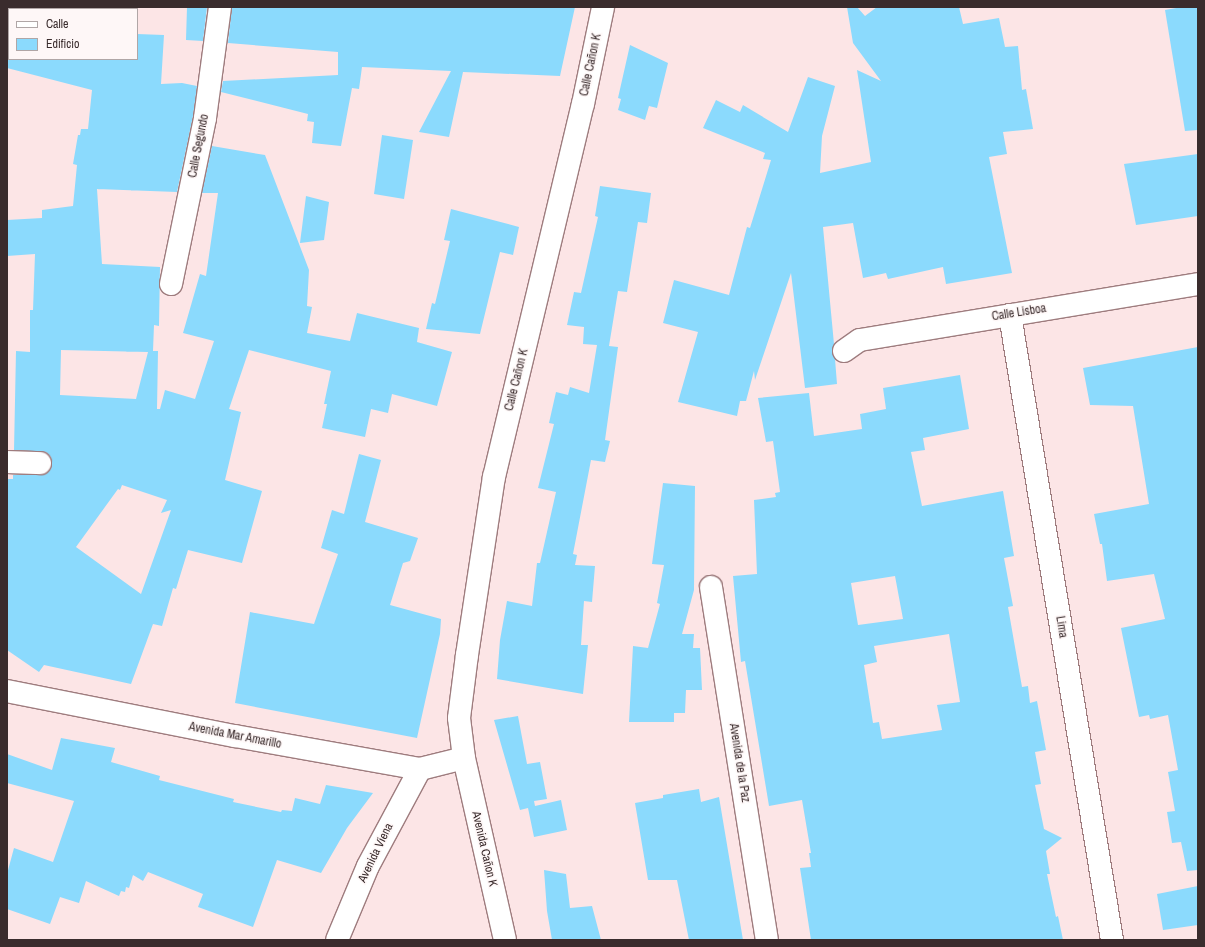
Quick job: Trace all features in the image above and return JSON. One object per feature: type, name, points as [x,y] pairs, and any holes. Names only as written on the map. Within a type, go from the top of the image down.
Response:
[{"type":"street","name":"Calle Segundo","points":[[171,284],[205,118],[220,7]]},
{"type":"street","name":"Calle Cañon K","points":[[464,758],[459,718],[494,476],[583,104],[603,7]]},
{"type":"street","name":"Calle Lisboa","points":[[844,351],[860,340],[1198,284]]},
{"type":"street","name":"Lima","points":[[1010,315],[1112,940]]},
{"type":"street","points":[[7,462],[40,463]]},
{"type":"street","name":"Avenida de la Paz","points":[[710,587],[767,940]]},
{"type":"street","name":"Avenida Mar Amarillo","points":[[7,691],[235,736],[420,769],[464,758]]},
{"type":"street","name":"Avenida Cañon K","points":[[464,758],[505,940]]},
{"type":"street","name":"Avenida Viena","points":[[337,940],[368,866],[420,769]]},
{"type":"building","points":[[187,7],[207,7],[203,41],[186,40]]},
{"type":"building","points":[[232,7],[575,7],[560,76],[463,72],[449,137],[419,132],[451,71],[362,67],[359,89],[352,88],[341,146],[312,143],[314,122],[307,121],[308,114],[221,92],[223,81],[338,75],[338,52],[228,43]]},
{"type":"building","points":[[847,7],[857,7],[865,16],[877,7],[959,7],[963,24],[999,18],[1005,47],[1018,46],[1022,90],[1026,89],[1033,129],[1003,132],[1007,154],[989,157],[1012,273],[946,284],[943,267],[888,279],[886,273],[863,278],[853,223],[823,227],[834,344],[832,352],[835,359],[837,384],[805,388],[791,273],[755,380],[754,371],[746,401],[740,401],[737,416],[678,402],[698,332],[663,323],[674,280],[729,295],[747,227],[750,228],[771,160],[763,159],[765,153],[703,128],[716,100],[740,112],[743,105],[788,132],[808,77],[835,86],[822,136],[820,173],[871,162],[857,70],[881,81],[853,43]]},
{"type":"building","points":[[1182,7],[1198,7],[1198,130],[1185,131],[1165,10]]},
{"type":"building","points":[[138,34],[164,35],[161,84],[182,83],[197,86],[193,116],[177,192],[97,189],[102,264],[160,267],[159,326],[154,325],[153,351],[158,351],[157,409],[160,409],[165,390],[195,399],[214,341],[183,333],[200,274],[206,276],[218,193],[202,193],[212,146],[265,155],[309,270],[307,306],[312,307],[307,333],[350,341],[357,313],[419,328],[417,342],[452,352],[437,406],[392,394],[388,413],[371,409],[365,437],[322,428],[327,404],[324,404],[331,371],[249,350],[229,409],[241,412],[225,480],[262,491],[242,563],[188,550],[176,589],[173,588],[162,626],[153,624],[131,684],[44,665],[39,672],[7,650],[7,479],[13,479],[13,475],[46,474],[51,469],[52,463],[51,457],[46,452],[14,450],[16,351],[30,352],[30,310],[33,310],[35,254],[7,256],[7,220],[42,218],[42,210],[73,206],[77,165],[73,164],[78,135],[80,135],[81,129],[88,129],[92,90],[7,68],[7,59],[138,60]],"holes":[[[61,350],[148,352],[136,399],[60,395]],[[122,485],[167,500],[161,513],[171,510],[141,594],[76,547],[118,489],[120,490]]]},
{"type":"building","points":[[630,45],[668,63],[657,108],[649,106],[645,120],[618,110],[621,99],[618,98]]},
{"type":"building","points":[[382,135],[413,140],[404,199],[374,194]]},
{"type":"building","points":[[1198,154],[1198,216],[1136,225],[1124,164]]},
{"type":"building","points":[[600,186],[651,193],[647,223],[638,222],[627,292],[618,291],[609,346],[618,347],[605,440],[610,441],[605,462],[591,460],[573,554],[577,555],[575,565],[595,566],[592,602],[584,601],[581,645],[588,645],[583,694],[497,679],[500,640],[507,601],[532,606],[537,563],[540,563],[556,492],[538,488],[554,424],[549,423],[556,392],[568,395],[570,387],[589,393],[597,345],[583,344],[584,327],[567,325],[574,292],[581,293],[598,217],[595,216]]},
{"type":"building","points":[[306,196],[329,202],[324,240],[300,243]]},
{"type":"building","points":[[451,209],[519,227],[513,255],[500,252],[480,334],[426,329],[432,303],[435,304],[450,241],[444,240]]},
{"type":"building","points":[[1198,347],[1198,870],[1187,871],[1181,842],[1172,843],[1167,812],[1175,811],[1168,772],[1178,770],[1168,715],[1150,719],[1149,715],[1139,717],[1121,628],[1165,619],[1154,574],[1107,581],[1102,544],[1100,544],[1094,514],[1149,504],[1133,406],[1090,405],[1083,368]]},
{"type":"building","points":[[960,375],[969,429],[923,438],[925,450],[911,452],[922,506],[1003,491],[1014,556],[1004,558],[1013,606],[1008,607],[1022,687],[1028,686],[1030,703],[1037,701],[1046,750],[1035,752],[1041,784],[1035,785],[1044,829],[1062,838],[1046,851],[1050,874],[1047,874],[1056,917],[1058,916],[1063,940],[811,940],[800,868],[811,867],[809,853],[811,853],[802,800],[769,806],[745,661],[741,662],[733,576],[757,574],[754,500],[776,497],[775,493],[780,492],[773,441],[766,442],[758,398],[809,393],[814,436],[862,429],[860,414],[886,409],[883,388]],"holes":[[[895,576],[903,619],[858,625],[851,583]],[[949,634],[960,702],[937,705],[942,730],[882,739],[879,722],[873,723],[864,665],[877,662],[874,646]]]},
{"type":"building","points":[[359,454],[381,460],[365,522],[418,538],[410,561],[403,563],[390,605],[441,619],[440,634],[417,738],[235,703],[250,612],[314,624],[338,554],[321,548],[332,510],[344,514]]},
{"type":"building","points":[[663,483],[695,486],[694,590],[682,634],[694,634],[693,648],[700,648],[702,690],[686,690],[685,713],[674,713],[674,722],[629,722],[633,646],[648,648],[660,604],[657,603],[664,565],[652,564]]},
{"type":"building","points":[[518,716],[527,764],[540,762],[547,799],[534,801],[535,806],[561,800],[567,830],[534,837],[528,808],[520,810],[494,720]]},
{"type":"building","points":[[61,738],[115,748],[111,762],[160,776],[159,780],[234,799],[233,802],[281,812],[282,810],[292,811],[295,798],[320,804],[326,785],[373,793],[347,828],[321,873],[277,860],[253,927],[198,907],[203,894],[148,872],[143,881],[133,875],[129,888],[126,887],[125,892],[121,891],[119,896],[86,881],[79,903],[60,897],[50,924],[7,909],[7,874],[14,848],[53,862],[74,801],[7,783],[7,754],[52,770]]},
{"type":"building","points":[[699,789],[701,802],[719,797],[743,940],[689,940],[677,880],[648,880],[635,803],[663,798],[663,795]]},
{"type":"building","points":[[544,870],[566,874],[570,908],[592,906],[601,940],[552,940],[547,911]]},
{"type":"building","points":[[1198,886],[1198,925],[1163,930],[1157,894]]}]
